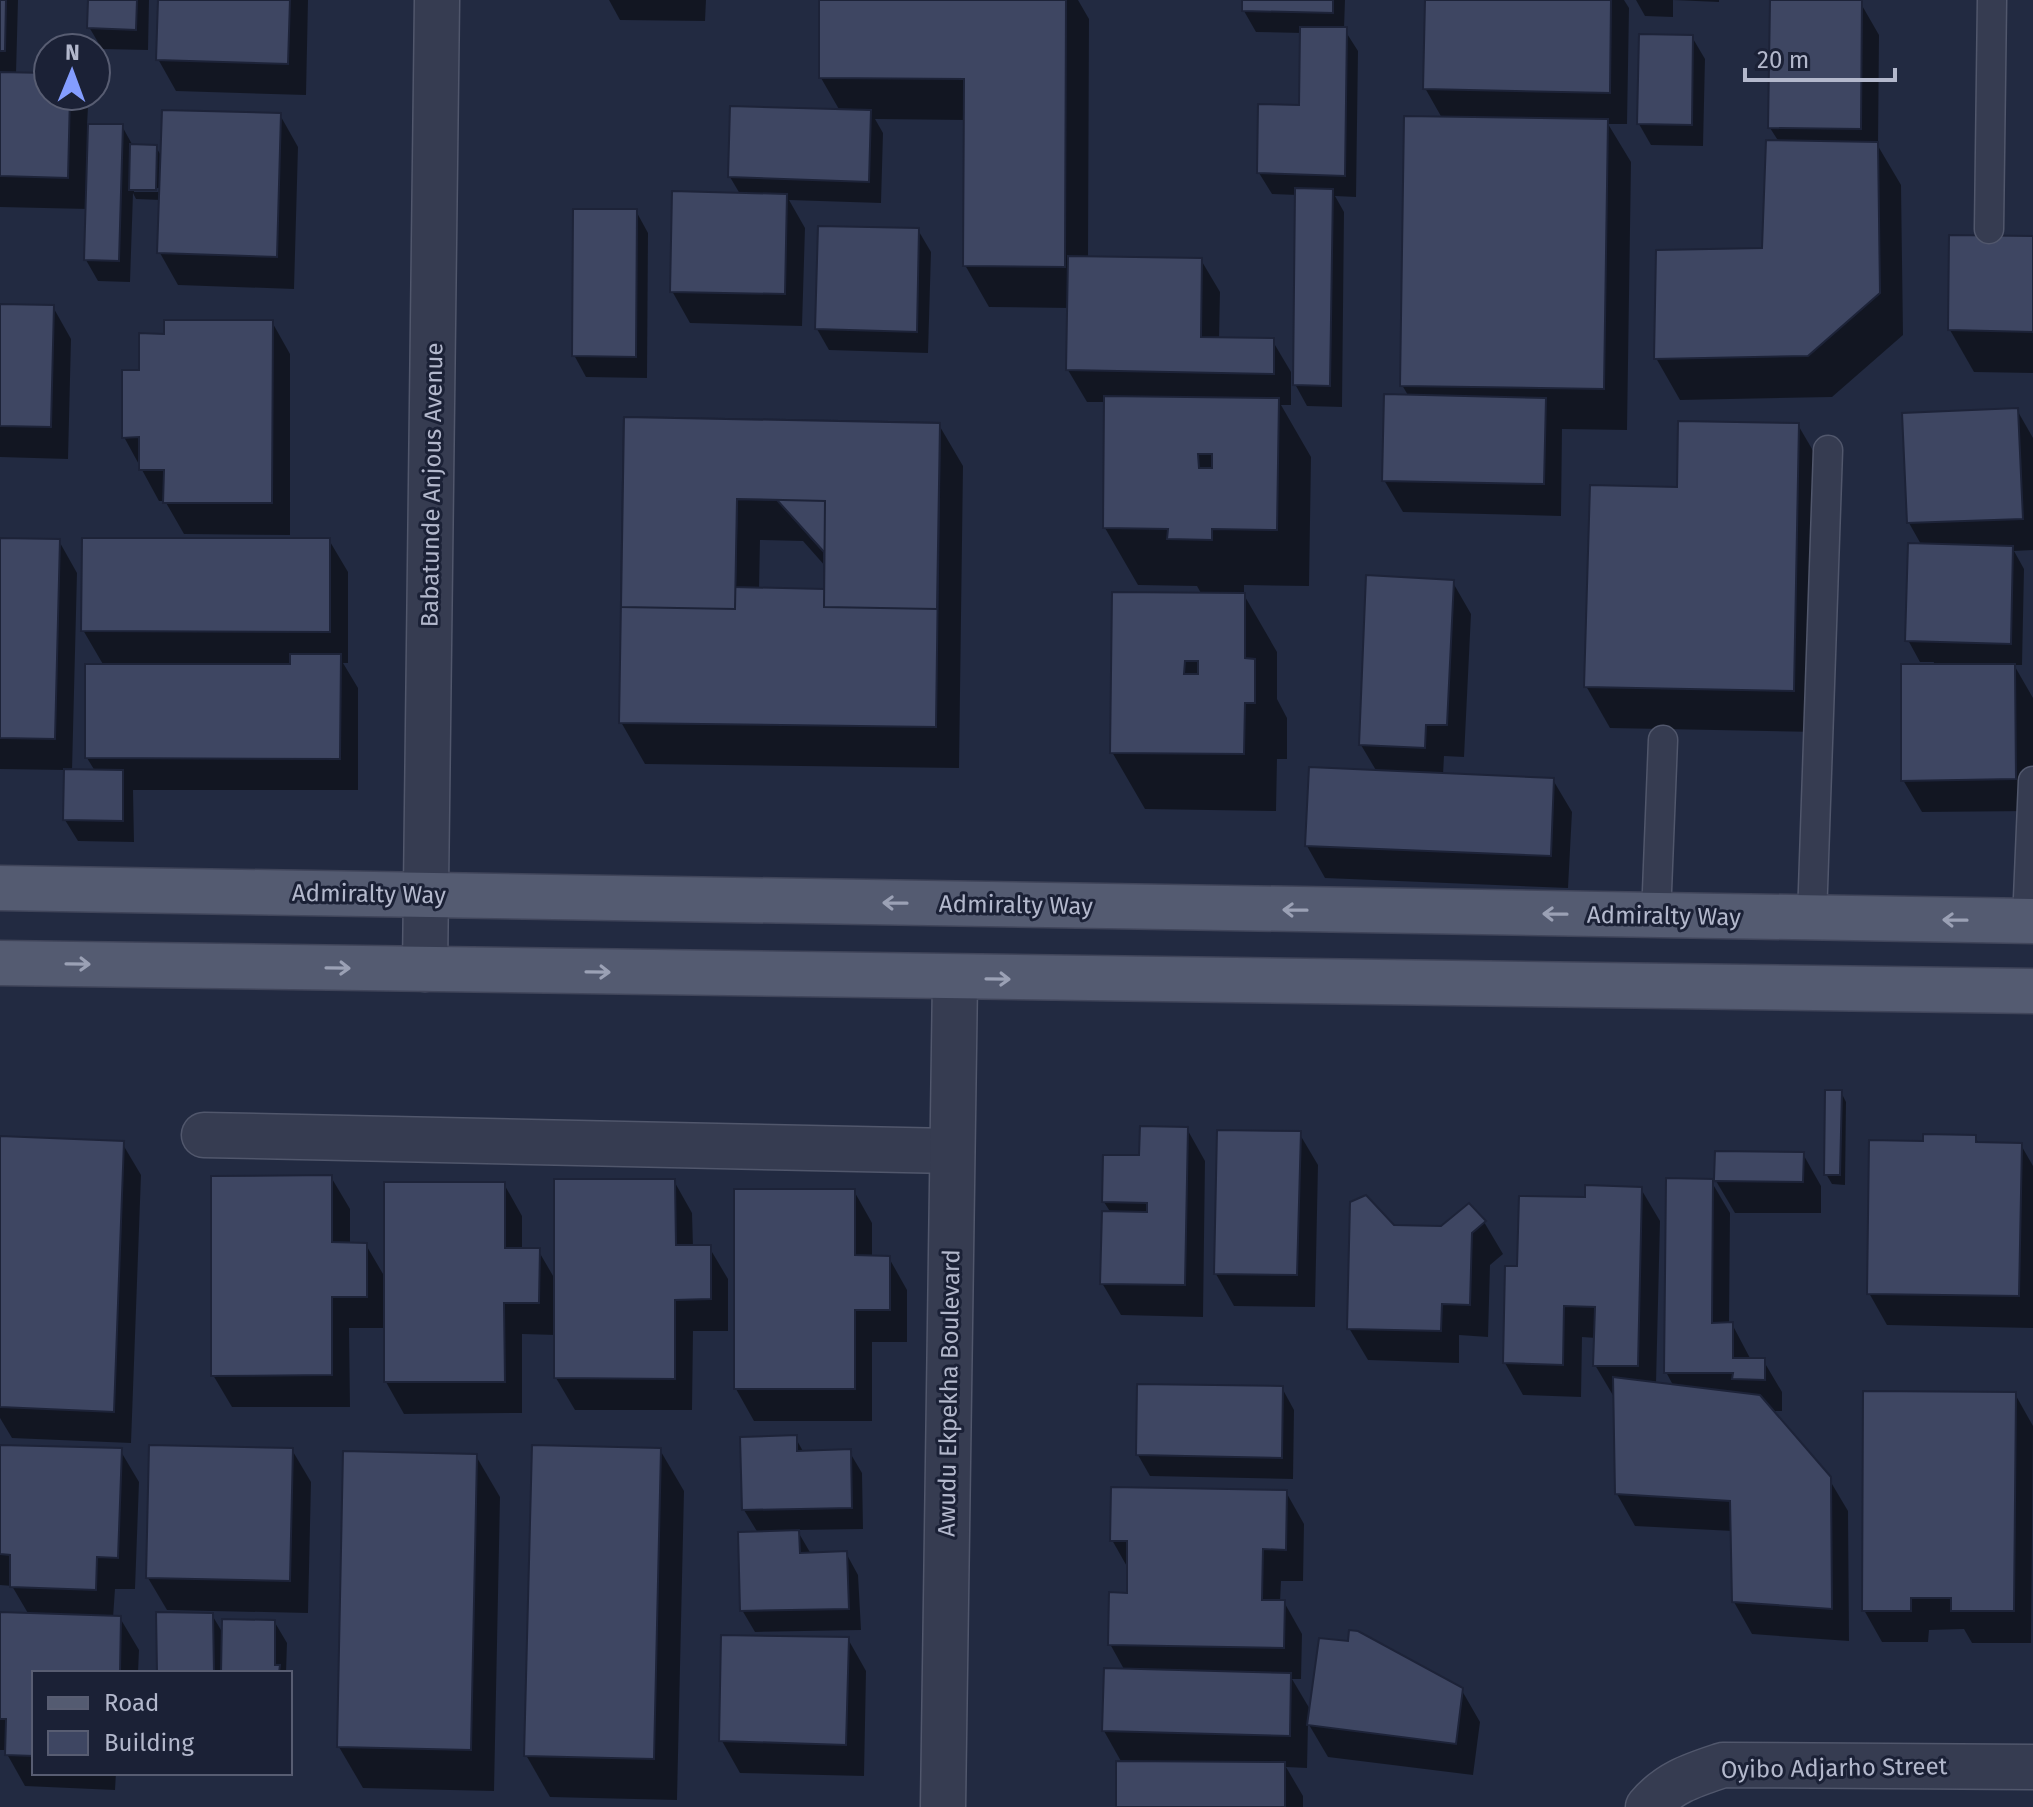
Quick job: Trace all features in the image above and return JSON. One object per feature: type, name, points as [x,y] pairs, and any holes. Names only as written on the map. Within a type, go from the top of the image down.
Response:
[{"type":"main road","name":"Admiralty Way","points":[[0,888],[2030,921]]},
{"type":"main road","points":[[0,963],[955,979],[2033,991]]},
{"type":"street","name":"Babatunde Anjous Avenue","points":[[425,969],[437,0]]},
{"type":"street","name":"Awudu Ekpekha Boulevard","points":[[943,1807],[955,979]]},
{"type":"street","points":[[204,1135],[952,1151]]},
{"type":"street","name":"Oyibo Adjarho Street","points":[[1648,1807],[1661,1791],[1690,1776],[1723,1765],[2033,1767]]},
{"type":"lane","points":[[1989,229],[1992,0]]},
{"type":"lane","points":[[1812,918],[1828,450]]},
{"type":"lane","points":[[1656,916],[1663,740]]},
{"type":"lane","points":[[2030,921],[2033,781]]},
{"type":"building","points":[[0,0],[6,0],[5,51],[0,51]]},
{"type":"building","points":[[88,0],[137,0],[136,30],[87,28]]},
{"type":"building","points":[[158,0],[290,0],[288,64],[156,60]]},
{"type":"building","points":[[819,0],[1066,0],[1065,267],[963,266],[964,79],[819,78]]},
{"type":"building","points":[[1242,0],[1333,0],[1333,13],[1242,11]]},
{"type":"building","points":[[1425,0],[1611,0],[1610,93],[1423,89]]},
{"type":"building","points":[[1770,0],[1862,0],[1861,129],[1768,128]]},
{"type":"building","points":[[1300,27],[1347,27],[1345,176],[1257,173],[1258,104],[1299,105]]},
{"type":"building","points":[[1639,34],[1693,35],[1692,125],[1637,124]]},
{"type":"building","points":[[0,72],[32,73],[32,112],[70,112],[68,178],[0,176]]},
{"type":"building","points":[[730,106],[871,110],[869,182],[728,177]]},
{"type":"building","points":[[162,110],[281,113],[277,257],[157,253]]},
{"type":"building","points":[[1404,116],[1608,119],[1604,389],[1400,386]]},
{"type":"building","points":[[88,124],[123,124],[119,261],[84,260]]},
{"type":"building","points":[[1766,140],[1878,142],[1880,293],[1808,356],[1654,359],[1656,250],[1762,248]]},
{"type":"building","points":[[130,144],[157,145],[156,190],[129,190]]},
{"type":"building","points":[[1295,188],[1333,189],[1330,386],[1293,385]]},
{"type":"building","points":[[672,191],[787,194],[785,294],[670,292]]},
{"type":"building","points":[[573,209],[637,209],[636,357],[572,356]]},
{"type":"building","points":[[818,226],[919,228],[917,332],[815,329]]},
{"type":"building","points":[[1949,235],[2033,236],[2033,332],[1948,330]]},
{"type":"building","points":[[1068,256],[1202,258],[1201,337],[1274,338],[1274,374],[1066,370]]},
{"type":"building","points":[[0,304],[54,305],[51,427],[0,426]]},
{"type":"building","points":[[164,320],[273,320],[272,503],[163,503],[164,470],[139,470],[139,437],[122,438],[122,370],[139,370],[139,333],[164,334]]},
{"type":"building","points":[[1384,394],[1546,398],[1544,484],[1382,481]]},
{"type":"building","points":[[1104,396],[1279,398],[1277,530],[1212,529],[1212,540],[1167,539],[1168,529],[1103,528]],"holes":[[[1198,454],[1212,454],[1212,468],[1199,468]]]},
{"type":"building","points":[[2018,408],[2023,519],[1907,523],[1902,413]]},
{"type":"building","points":[[624,417],[940,423],[936,727],[619,723]],"holes":[[[737,499],[777,500],[824,552],[824,589],[735,587]]]},
{"type":"building","points":[[624,417],[940,423],[937,609],[824,607],[825,501],[737,499],[735,609],[621,607]]},
{"type":"building","points":[[1678,421],[1799,423],[1794,691],[1584,687],[1590,485],[1677,487]]},
{"type":"building","points":[[0,538],[60,539],[55,739],[0,738]]},
{"type":"building","points":[[82,538],[330,538],[330,632],[81,631]]},
{"type":"building","points":[[1908,543],[2013,546],[2011,644],[1905,641]]},
{"type":"building","points":[[1366,575],[1454,580],[1447,725],[1426,725],[1425,748],[1359,745]]},
{"type":"building","points":[[1112,592],[1245,593],[1245,658],[1255,659],[1255,703],[1245,703],[1244,754],[1110,753]],"holes":[[[1185,661],[1198,661],[1198,674],[1184,674]]]},
{"type":"building","points":[[290,654],[341,654],[340,759],[85,758],[85,664],[290,664]]},
{"type":"building","points":[[1901,664],[2015,664],[2016,779],[1901,781]]},
{"type":"building","points":[[1309,767],[1554,778],[1551,856],[1305,846]]},
{"type":"building","points":[[64,769],[123,770],[123,821],[63,820]]},
{"type":"building","points":[[1825,1090],[1842,1090],[1840,1175],[1824,1175]]},
{"type":"building","points":[[1140,1126],[1188,1127],[1185,1285],[1100,1284],[1102,1211],[1147,1212],[1147,1203],[1102,1202],[1103,1155],[1139,1155]]},
{"type":"building","points":[[1217,1130],[1301,1131],[1297,1275],[1214,1274]]},
{"type":"building","points":[[1923,1134],[1976,1135],[1976,1142],[2022,1143],[2019,1296],[1867,1294],[1869,1140],[1923,1141]]},
{"type":"building","points":[[0,1136],[124,1141],[114,1412],[0,1407]]},
{"type":"building","points":[[1715,1151],[1804,1152],[1803,1182],[1713,1181],[1712,1323],[1733,1322],[1733,1358],[1765,1358],[1765,1380],[1732,1379],[1733,1373],[1664,1373],[1666,1178],[1714,1179]]},
{"type":"building","points":[[332,1175],[332,1242],[367,1243],[367,1297],[332,1297],[332,1375],[211,1376],[211,1176]]},
{"type":"building","points":[[554,1179],[675,1179],[676,1245],[711,1245],[711,1299],[675,1300],[675,1379],[554,1378]]},
{"type":"building","points":[[384,1182],[505,1182],[505,1248],[540,1248],[539,1303],[504,1303],[505,1382],[384,1382]]},
{"type":"building","points":[[1585,1185],[1642,1187],[1638,1366],[1593,1366],[1595,1307],[1564,1306],[1563,1365],[1503,1363],[1505,1266],[1517,1266],[1519,1196],[1585,1197]]},
{"type":"building","points":[[734,1189],[855,1189],[855,1255],[890,1256],[890,1310],[855,1310],[855,1389],[734,1389]]},
{"type":"building","points":[[1366,1195],[1394,1225],[1441,1226],[1469,1203],[1486,1221],[1472,1233],[1470,1305],[1442,1304],[1441,1331],[1347,1329],[1350,1202]]},
{"type":"building","points":[[1613,1377],[1760,1395],[1831,1477],[1832,1609],[1732,1602],[1730,1501],[1615,1494]]},
{"type":"building","points":[[1137,1384],[1283,1386],[1282,1458],[1136,1455]]},
{"type":"building","points":[[1863,1391],[2016,1392],[2014,1611],[1951,1611],[1951,1598],[1911,1598],[1911,1611],[1862,1611]]},
{"type":"building","points":[[797,1435],[797,1451],[851,1449],[852,1508],[742,1510],[740,1437]]},
{"type":"building","points":[[0,1445],[122,1448],[118,1558],[97,1557],[96,1590],[10,1587],[10,1555],[0,1554]]},
{"type":"building","points":[[149,1445],[293,1448],[290,1581],[146,1578]]},
{"type":"building","points":[[532,1445],[661,1448],[654,1759],[524,1756]]},
{"type":"building","points":[[343,1451],[477,1454],[471,1750],[337,1747]]},
{"type":"building","points":[[1111,1487],[1287,1490],[1286,1550],[1263,1549],[1262,1600],[1285,1600],[1284,1648],[1108,1645],[1109,1592],[1127,1593],[1127,1541],[1110,1541]]},
{"type":"building","points":[[799,1530],[800,1553],[847,1551],[849,1609],[740,1611],[738,1532]]},
{"type":"building","points":[[0,1612],[121,1616],[120,1671],[32,1671],[32,1756],[5,1755],[6,1719],[0,1719]]},
{"type":"building","points":[[156,1612],[213,1613],[214,1671],[157,1671]]},
{"type":"building","points":[[222,1619],[275,1620],[275,1665],[280,1665],[279,1671],[221,1671]]},
{"type":"building","points":[[1349,1630],[1358,1631],[1463,1688],[1456,1744],[1307,1725],[1319,1638],[1348,1641]]},
{"type":"building","points":[[721,1635],[849,1637],[846,1745],[719,1741]]},
{"type":"building","points":[[1104,1668],[1291,1673],[1290,1736],[1102,1731]]},
{"type":"building","points":[[1116,1761],[1285,1762],[1285,1807],[1116,1807]]}]
